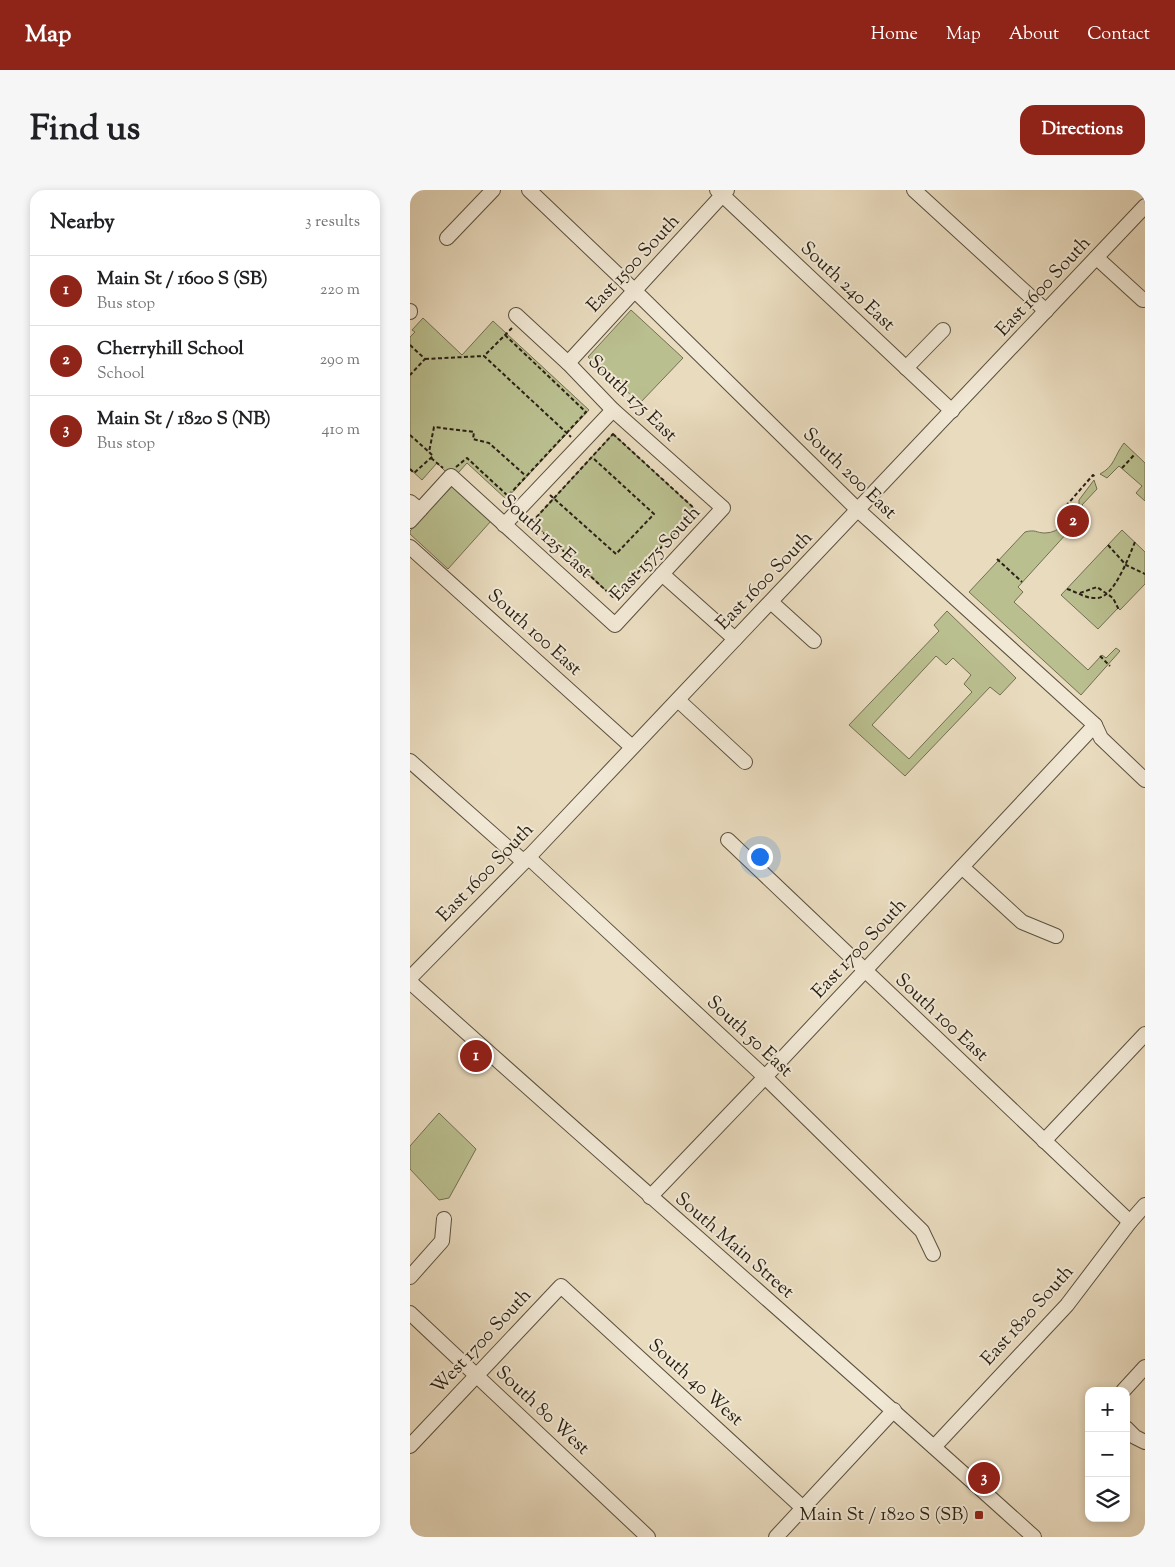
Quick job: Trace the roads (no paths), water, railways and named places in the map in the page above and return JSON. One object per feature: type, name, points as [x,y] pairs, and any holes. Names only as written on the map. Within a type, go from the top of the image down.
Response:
[{"type":"street","points":[[447,238],[493,190]]},
{"type":"street","name":"South 200 East","points":[[529,190],[635,291],[858,510],[1095,725],[1101,738],[1145,780]]},
{"type":"street","points":[[914,190],[1046,311]]},
{"type":"street","name":"East 1500 South","points":[[568,363],[635,291],[722,192]]},
{"type":"street","name":"South 240 East","points":[[722,192],[952,412]]},
{"type":"street","name":"East 1600 South","points":[[410,978],[678,700],[1145,206]]},
{"type":"street","points":[[1097,258],[1142,300]]},
{"type":"street","name":"South 175 East","points":[[518,317],[568,363],[613,410],[723,508]]},
{"type":"street","points":[[906,368],[943,330]]},
{"type":"street","points":[[504,524],[613,410]]},
{"type":"street","name":"South 125 East","points":[[415,506],[452,476],[615,625]]},
{"type":"street","points":[[410,521],[415,506]]},
{"type":"street","name":"East 1575 South","points":[[615,625],[723,508]]},
{"type":"street","name":"South 100 East","points":[[410,547],[632,747]]},
{"type":"street","points":[[662,574],[735,639]]},
{"type":"street","points":[[771,602],[814,641]]},
{"type":"street","points":[[678,700],[745,762]]},
{"type":"street","name":"East 1700 South","points":[[650,1197],[1095,725]]},
{"type":"street","name":"South 50 East","points":[[410,761],[526,859],[765,1077],[922,1231],[933,1254]]},
{"type":"street","name":"South 100 East","points":[[728,840],[1130,1222]]},
{"type":"street","points":[[962,867],[1022,922],[1056,936]]},
{"type":"street","name":"South Main Street","points":[[410,982],[650,1197],[894,1410],[1034,1537]]},
{"type":"street","points":[[1044,1140],[1145,1034]]},
{"type":"street","name":"East 1820 South","points":[[934,1447],[1067,1304],[1145,1205]]},
{"type":"street","points":[[410,1277],[442,1241],[444,1219]]},
{"type":"street","name":"West 1700 South","points":[[410,1446],[561,1286]]},
{"type":"street","name":"South 40 West","points":[[561,1286],[803,1508]]},
{"type":"street","name":"South 80 West","points":[[410,1313],[648,1537]]},
{"type":"street","points":[[1127,1387],[1145,1367]]},
{"type":"street","points":[[776,1537],[894,1410]]},
{"type":"street","points":[[1130,1432],[1145,1442]]},
{"type":"place","name":"Cherryhill School","points":[[1073,521]]},
{"type":"place","name":"Main St / 1600 S (SB)","points":[[476,1056]]},
{"type":"place","name":"Main St / 1820 S (NB)","points":[[984,1478]]},
{"type":"place","name":"Main St / 1820 S (SB)","points":[[979,1515]]}]
